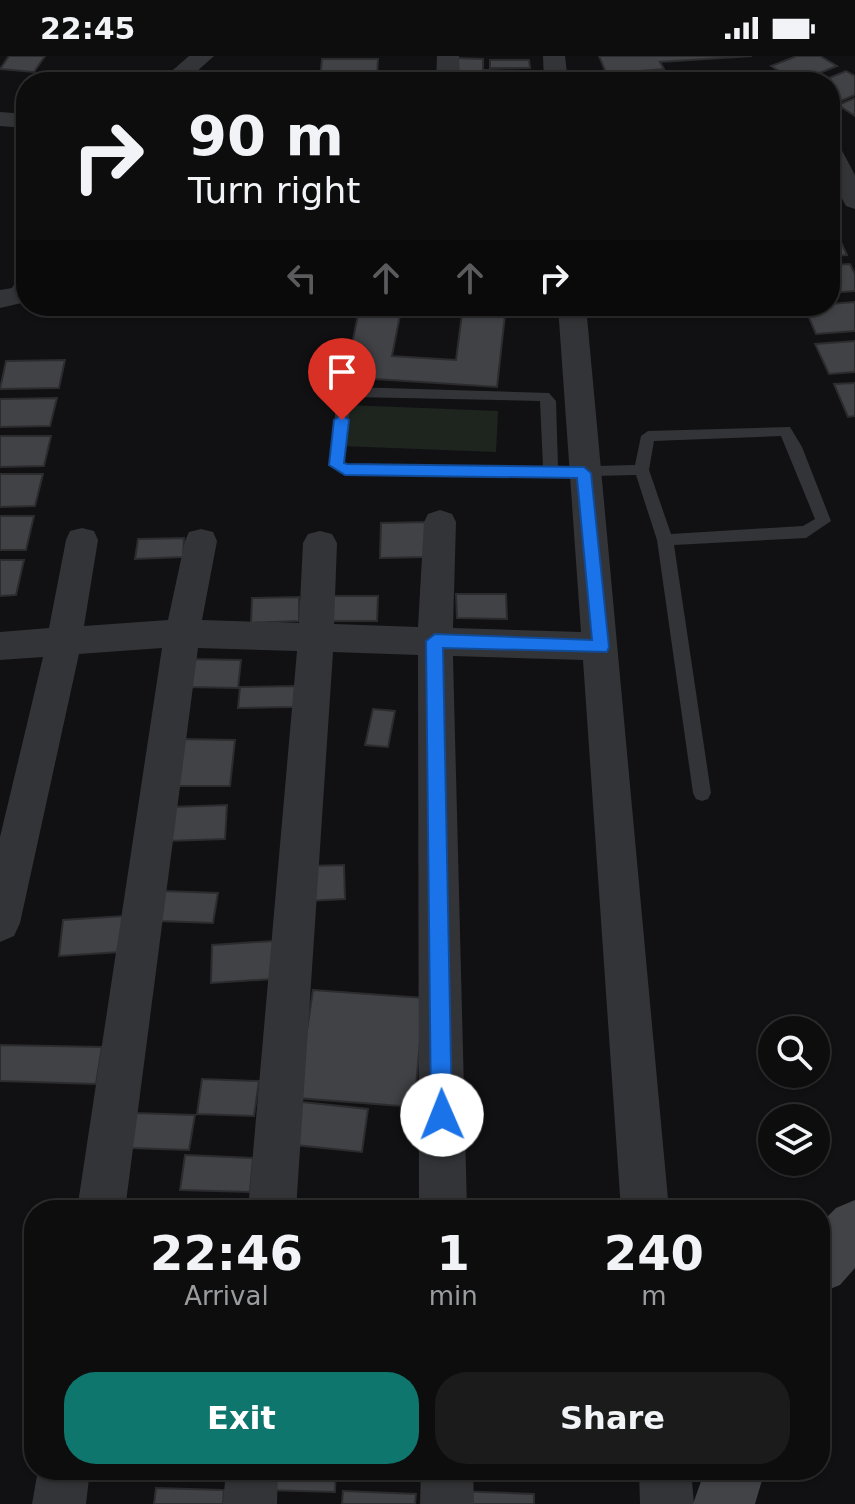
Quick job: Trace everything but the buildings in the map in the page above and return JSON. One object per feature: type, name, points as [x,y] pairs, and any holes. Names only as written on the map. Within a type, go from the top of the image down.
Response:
[{"type":"main road","points":[[830,1254],[855,1227]]},
{"type":"main road","points":[[724,1504],[732,1480]]},
{"type":"street","points":[[183,72],[203,56]]},
{"type":"street","points":[[841,147],[855,201]]},
{"type":"street","points":[[572,316],[567,472],[601,647],[644,1200]]},
{"type":"street","points":[[440,522],[435,641],[443,1200]]},
{"type":"street","points":[[0,923],[64,642],[82,540]]},
{"type":"street","points":[[102,1200],[182,634],[201,541]]},
{"type":"street","points":[[273,1200],[316,637],[320,543]]},
{"type":"street","points":[[0,646],[182,634],[601,647]]},
{"type":"street","points":[[59,1504],[63,1480]]},
{"type":"street","points":[[250,1504],[251,1480]]},
{"type":"street","points":[[447,1480],[447,1504]]},
{"type":"street","points":[[666,1480],[667,1504]]},
{"type":"lane","points":[[567,472],[549,401],[544,396],[351,392],[344,398],[336,465],[345,469],[567,472],[642,470]]},
{"type":"lane","points":[[665,540],[806,532],[823,521],[795,447],[785,431],[648,436],[642,470],[665,540],[702,793]]},
{"type":"shaded area","points":[[347,405],[498,411],[496,452],[341,446]]},
{"type":"route","points":[[342,420],[336,465],[345,469],[584,473],[601,647],[435,641],[442,1115]]}]
